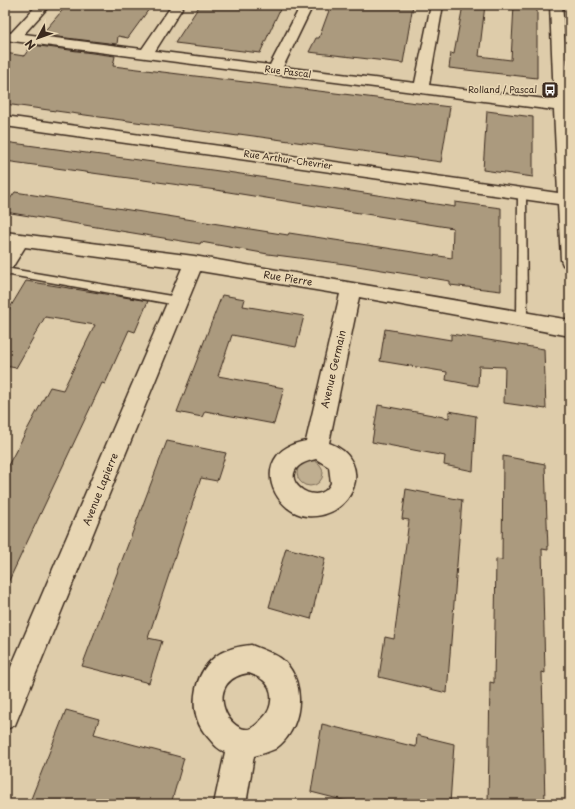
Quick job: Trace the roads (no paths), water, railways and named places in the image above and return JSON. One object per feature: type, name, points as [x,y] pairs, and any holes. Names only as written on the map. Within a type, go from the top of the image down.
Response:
[{"type":"street","points":[[10,37],[44,5]]},
{"type":"street","points":[[146,54],[178,5]]},
{"type":"street","points":[[274,70],[307,5]]},
{"type":"street","points":[[421,88],[437,5]]},
{"type":"street","points":[[556,5],[565,106],[570,260]]},
{"type":"street","name":"Rue Pascal","points":[[10,37],[565,106]]},
{"type":"street","name":"Rue Arthur-Chevrier","points":[[5,121],[569,200]]},
{"type":"street","points":[[5,263],[12,239]]},
{"type":"street","name":"Rue Pierre","points":[[12,239],[194,263],[570,328]]},
{"type":"street","name":"Avenue Lapierre","points":[[5,715],[194,263]]},
{"type":"street","name":"Avenue Germain","points":[[316,449],[351,289]]},
{"type":"street","points":[[230,804],[242,743]]},
{"type":"lane","points":[[522,193],[522,319]]},
{"type":"lane","points":[[5,271],[177,301]]},
{"type":"place","name":"Rolland / Pascal","points":[[550,90]]}]
